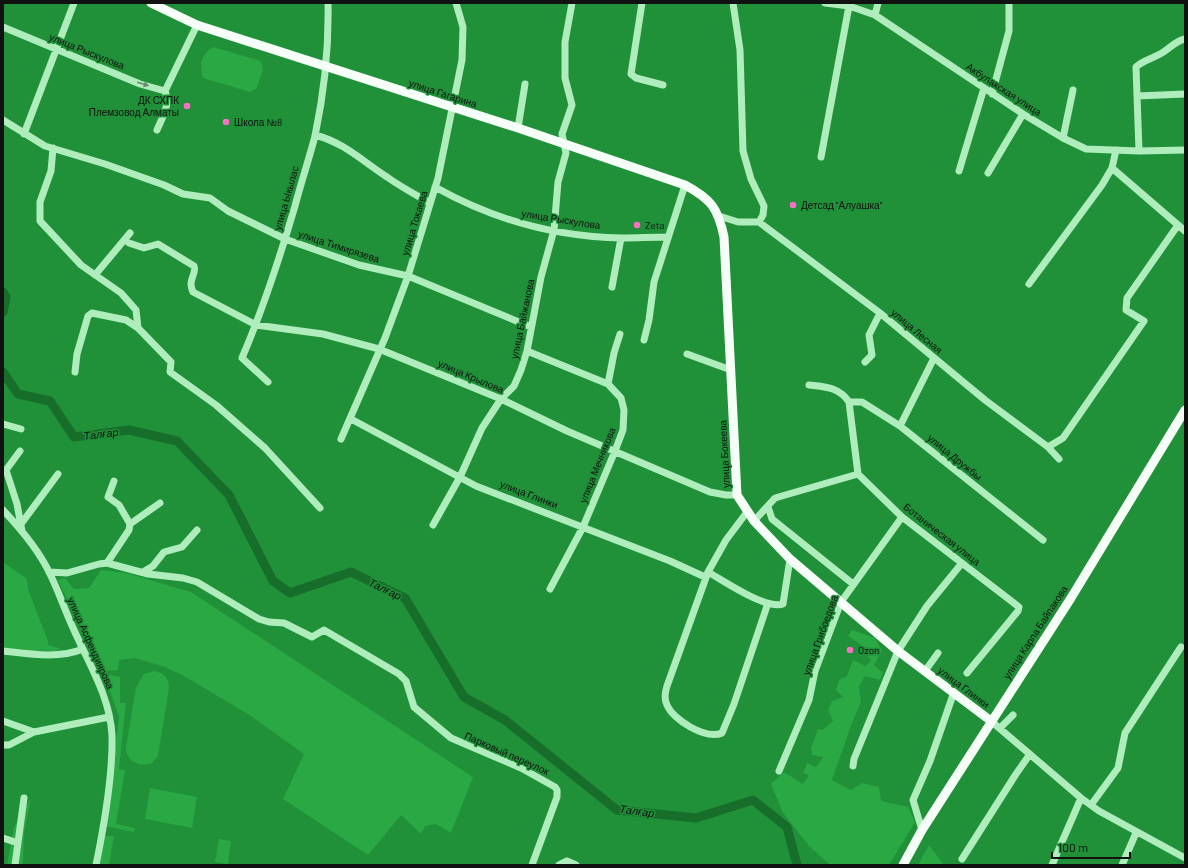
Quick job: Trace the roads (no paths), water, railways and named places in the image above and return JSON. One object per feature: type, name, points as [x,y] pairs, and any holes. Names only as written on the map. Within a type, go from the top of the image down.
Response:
[{"type":"main road","name":"улица Гагарина","points":[[152,3],[197,24],[325,67],[518,128],[685,186],[699,193],[711,202],[719,216]]},
{"type":"main road","name":"улица Бокеева","points":[[719,216],[724,237],[737,495],[747,512]]},
{"type":"main road","name":"улица Карла Байпакова","points":[[903,865],[922,830],[1071,598],[1185,410]]},
{"type":"main road","name":"улица Глинки","points":[[747,512],[790,559],[840,602],[898,651],[991,721]]},
{"type":"street","points":[[24,134],[74,3]]},
{"type":"street","name":"улица Ыкылас","points":[[268,382],[242,358],[256,325],[285,239],[315,136],[325,67],[328,3]]},
{"type":"street","name":"улица Токаева","points":[[341,439],[351,418],[408,276],[435,187],[453,108],[462,53],[463,27],[456,3]]},
{"type":"street","points":[[551,140],[562,134],[572,105],[565,78],[565,42],[571,3]]},
{"type":"street","points":[[642,3],[631,74],[636,78],[663,85]]},
{"type":"street","points":[[719,216],[738,222],[759,222],[763,215],[764,206],[751,179],[743,151],[740,50],[733,3]]},
{"type":"street","name":"Акбулакская улица","points":[[825,3],[849,6],[875,14],[1023,114],[1063,138],[1086,148],[1139,151],[1185,150]]},
{"type":"street","points":[[875,14],[878,3]]},
{"type":"street","points":[[992,94],[1009,31],[1009,3]]},
{"type":"street","points":[[821,157],[849,6]]},
{"type":"street","points":[[157,130],[167,103],[168,98],[165,91],[197,24]]},
{"type":"street","name":"улица Рыскулова","points":[[3,27],[140,84],[165,91]]},
{"type":"street","points":[[1139,151],[1136,67],[1139,64],[1160,55],[1180,40],[1185,39]]},
{"type":"street","points":[[518,128],[525,84]]},
{"type":"street","points":[[959,171],[984,88]]},
{"type":"street","points":[[1063,138],[1073,90]]},
{"type":"street","points":[[1137,96],[1185,94]]},
{"type":"street","points":[[988,173],[1023,114]]},
{"type":"street","name":"улица Тимирязева","points":[[3,120],[44,146],[105,164],[164,185],[183,194],[210,198],[228,211],[285,239],[359,265],[408,276],[531,327]]},
{"type":"street","name":"улица Байжанова","points":[[433,525],[460,477],[482,428],[500,399],[514,386],[521,370],[527,351],[541,277],[554,230],[558,182],[566,153],[562,134]]},
{"type":"street","points":[[315,136],[332,140],[366,161],[387,177],[430,203]]},
{"type":"street","points":[[53,148],[51,171],[40,202],[40,221],[81,265],[121,293],[136,310],[138,328]]},
{"type":"street","points":[[1029,284],[1102,185],[1112,168],[1116,150]]},
{"type":"street","points":[[1112,168],[1185,231]]},
{"type":"street","points":[[644,340],[649,320],[654,282],[685,186]]},
{"type":"street","name":"улица Рыскулова","points":[[435,187],[465,204],[517,223],[554,230],[621,238],[668,237]]},
{"type":"street","name":"улица Лесная","points":[[759,222],[880,313],[934,358],[1048,447],[1059,459]]},
{"type":"street","points":[[1048,447],[1063,438],[1144,322],[1126,310],[1127,298],[1178,225]]},
{"type":"street","points":[[95,275],[130,233]]},
{"type":"street","points":[[612,287],[621,238]]},
{"type":"street","name":"улица Крылова","points":[[129,243],[144,248],[158,244],[194,266],[196,270],[190,282],[193,292],[256,325],[323,334],[379,349],[500,399],[567,431],[710,492],[726,495],[737,495]]},
{"type":"street","points":[[75,372],[77,354],[88,316],[92,313],[126,320],[138,328],[171,362],[170,372],[216,405],[265,448],[320,508]]},
{"type":"street","points":[[865,362],[872,355],[869,335],[880,313]]},
{"type":"street","points":[[608,384],[614,353],[620,334]]},
{"type":"street","name":"улица Мечникова","points":[[527,351],[608,384],[621,398],[624,410],[623,430],[615,451],[583,527],[550,589]]},
{"type":"street","points":[[687,354],[731,370]]},
{"type":"street","points":[[900,426],[934,358]]},
{"type":"street","points":[[754,521],[775,498],[858,474],[849,402],[844,394],[835,389],[809,385]]},
{"type":"street","name":"улица Дружбы","points":[[849,402],[862,402],[900,426],[1043,540]]},
{"type":"street","name":"улица Глинки","points":[[351,418],[476,486],[706,575],[768,603]]},
{"type":"street","points":[[3,424],[20,429]]},
{"type":"street","points":[[20,451],[6,470],[17,504],[23,533]]},
{"type":"street","points":[[21,524],[58,474]]},
{"type":"street","name":"Ботаническая улица","points":[[858,474],[902,517],[1019,607],[1018,611],[967,673]]},
{"type":"street","points":[[107,563],[129,530],[130,524],[119,505],[108,496],[114,481]]},
{"type":"street","points":[[130,524],[160,503]]},
{"type":"street","points":[[768,507],[772,519],[853,584]]},
{"type":"street","name":"улица Асфендиярова","points":[[3,510],[34,547],[50,572],[83,649],[96,675],[109,717],[112,734],[111,763],[96,865]]},
{"type":"street","points":[[747,512],[726,540],[706,575],[665,693],[667,705],[676,717],[690,727],[713,735],[722,733],[734,704],[768,603],[778,606],[783,604],[790,559]]},
{"type":"street","name":"улица Грибоедова","points":[[779,772],[809,700],[815,671],[840,602],[902,517]]},
{"type":"street","points":[[143,572],[154,566],[164,552],[182,547],[197,530]]},
{"type":"street","name":"Парковый переулок","points":[[50,572],[67,572],[107,563],[143,572],[184,578],[197,582],[259,619],[269,622],[284,623],[312,637],[324,630],[399,674],[406,681],[414,707],[452,738],[520,768],[551,784],[557,790],[557,797],[532,865]]},
{"type":"street","points":[[853,766],[854,759],[898,651],[927,606],[962,563]]},
{"type":"street","points":[[1091,805],[1118,768],[1125,733],[1181,647]]},
{"type":"street","points":[[3,651],[54,655],[72,653],[83,649]]},
{"type":"street","points":[[925,672],[938,653]]},
{"type":"street","points":[[922,830],[913,800],[930,761],[954,692]]},
{"type":"street","points":[[1000,728],[1013,715]]},
{"type":"street","points":[[3,745],[9,745],[34,732],[109,717]]},
{"type":"street","points":[[3,721],[34,732]]},
{"type":"street","name":"улица Глинки","points":[[991,721],[1081,798],[1136,833],[1185,858]]},
{"type":"street","points":[[962,859],[1030,754]]},
{"type":"street","points":[[14,865],[24,798]]},
{"type":"street","points":[[1052,865],[1081,798]]},
{"type":"street","points":[[1122,865],[1136,833]]},
{"type":"street","points":[[3,838],[18,842]]},
{"type":"street","points":[[559,865],[567,861],[576,865]]},
{"type":"waterway","name":"Талғар","points":[[3,292],[6,297],[3,312]]},
{"type":"waterway","name":"Талғар","points":[[3,372],[18,394],[50,401],[74,437],[129,430],[177,441],[229,495],[273,581],[290,593],[351,572],[405,598],[464,697],[505,720],[617,810],[696,818],[753,800],[787,827],[797,865]]},
{"type":"place","name":"ДК СХПК Племзовод Алматы","points":[[187,106]]},
{"type":"place","name":"Школа №8","points":[[226,122]]},
{"type":"place","name":"Детсад \"Алуашка\"","points":[[793,205]]},
{"type":"place","name":"Zeta","points":[[637,225]]},
{"type":"place","name":"Ozon","points":[[850,650]]}]
